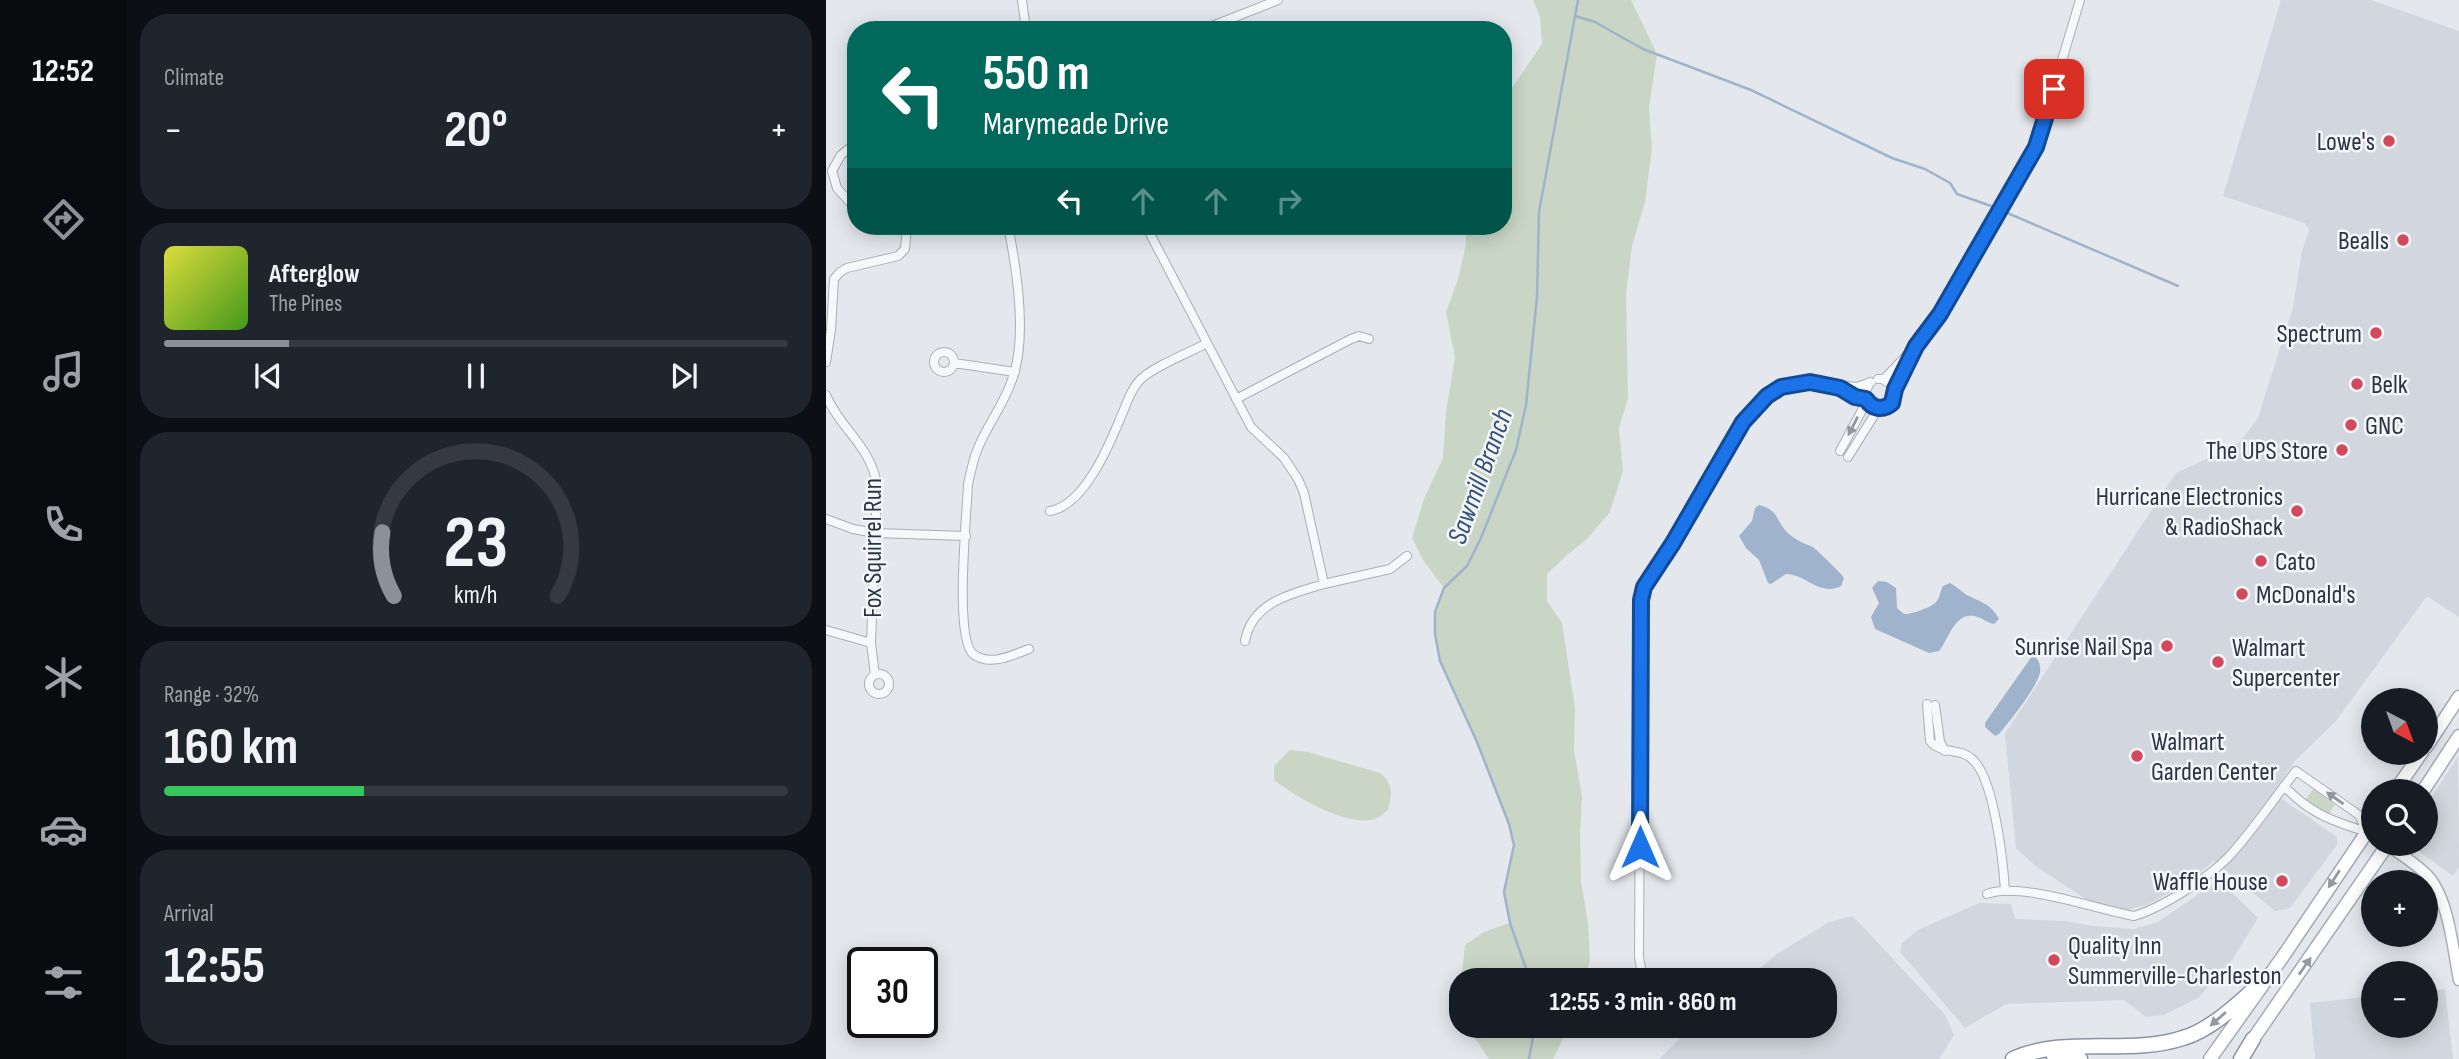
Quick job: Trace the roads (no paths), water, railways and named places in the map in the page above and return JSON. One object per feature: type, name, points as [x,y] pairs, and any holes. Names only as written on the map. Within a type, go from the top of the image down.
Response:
[{"type":"highway","points":[[2013,1059],[2031,1051],[2060,1047],[2134,1047],[2185,1038],[2208,1028],[2270,975]]},
{"type":"highway","points":[[2240,1059],[2253,1039]]},
{"type":"highway","points":[[2025,1059],[2067,1056],[2080,1059]]},
{"type":"main road","points":[[2438,729],[2459,697]]},
{"type":"main road","points":[[2431,779],[2459,736]]},
{"type":"main road","points":[[2210,1059],[2361,844]]},
{"type":"main road","points":[[2253,1039],[2379,856]]},
{"type":"main road","points":[[2404,856],[2429,877],[2445,910],[2459,980]]},
{"type":"street","points":[[1021,0],[1024,21]]},
{"type":"street","points":[[1225,21],[1278,0]]},
{"type":"street","points":[[1642,968],[1639,943],[1641,600],[1644,587],[1673,543],[1743,422],[1755,407],[1781,387],[1810,382],[1857,387],[1884,379],[1916,346],[1940,314],[2036,147],[2080,0]]},
{"type":"street","points":[[847,151],[832,171],[831,184],[847,201]]},
{"type":"street","points":[[826,362],[834,279],[847,268],[898,256],[905,249],[906,235]]},
{"type":"street","points":[[1010,235],[1016,265],[1019,358],[1005,398],[977,450],[968,484],[962,596],[968,648],[981,659],[991,660],[1029,649]]},
{"type":"street","points":[[1151,235],[1256,434],[1284,458],[1298,479],[1304,493],[1324,584]]},
{"type":"street","points":[[1236,399],[1351,339],[1359,336],[1369,339]]},
{"type":"street","points":[[1050,511],[1067,505],[1085,485],[1137,382],[1147,374],[1206,344]]},
{"type":"street","points":[[1828,384],[1883,408],[1892,403],[1895,389],[1916,346]]},
{"type":"street","points":[[954,363],[1015,372]]},
{"type":"street","points":[[1840,451],[1866,400],[1867,387],[1875,380],[1888,381],[1895,389]]},
{"type":"street","name":"Fox Squirrel Run","points":[[826,395],[831,407],[871,461],[877,485],[871,643],[875,675]]},
{"type":"street","points":[[1848,457],[1878,408]]},
{"type":"street","points":[[826,519],[853,529],[875,533],[966,536]]},
{"type":"street","points":[[1245,640],[1248,626],[1267,606],[1288,595],[1390,569],[1407,556]]},
{"type":"street","points":[[826,630],[871,643]]},
{"type":"street","points":[[1931,705],[1930,741],[1945,751],[1966,754],[1982,772],[2003,859],[2005,890]]},
{"type":"street","points":[[1987,894],[2005,890],[2032,892],[2134,916],[2148,912],[2232,854],[2296,771],[2361,818]]},
{"type":"street","points":[[2284,786],[2297,800],[2322,817],[2361,827]]},
{"type":"water","points":[[1759,505],[1773,512],[1791,536],[1813,547],[1829,562],[1844,578],[1841,586],[1826,589],[1800,577],[1786,574],[1771,584],[1768,583],[1759,560],[1746,548],[1739,536],[1752,521],[1755,508]]},
{"type":"water","points":[[1878,581],[1887,582],[1896,588],[1897,608],[1904,614],[1934,604],[1943,586],[1950,583],[1989,606],[1999,619],[1994,624],[1978,617],[1964,617],[1954,626],[1939,651],[1929,653],[1875,629],[1871,617],[1879,603],[1872,588]]},
{"type":"water","points":[[2032,656],[2039,661],[2038,678],[2016,713],[1995,736],[1985,727],[1985,723]]},
{"type":"waterway","name":"Sawmill Branch","points":[[1526,968],[1510,923],[1504,892],[1514,845],[1509,824],[1477,742],[1440,661],[1435,634],[1435,612],[1444,588],[1467,566],[1516,450],[1526,405],[1537,297],[1539,212],[1578,0]]},
{"type":"waterway","points":[[1575,16],[1595,22],[1643,49],[1751,90],[1892,158],[1925,169],[1950,183],[1957,194],[2178,286]]},
{"type":"waterway","name":"Sawmill Branch","points":[[1529,1059],[1533,1038]]},
{"type":"place","name":"Lowe's","points":[[2389,141]]},
{"type":"place","name":"Bealls","points":[[2403,240]]},
{"type":"place","name":"Spectrum","points":[[2376,333]]},
{"type":"place","name":"Belk","points":[[2357,384]]},
{"type":"place","name":"GNC","points":[[2351,425]]},
{"type":"place","name":"The UPS Store","points":[[2342,450]]},
{"type":"place","name":"Hurricane Electronics & RadioShack","points":[[2297,511]]},
{"type":"place","name":"Cato","points":[[2261,561]]},
{"type":"place","name":"McDonald's","points":[[2242,594]]},
{"type":"place","name":"Sunrise Nail Spa","points":[[2167,646]]},
{"type":"place","name":"Walmart Supercenter","points":[[2218,662]]},
{"type":"place","name":"Walmart Garden Center","points":[[2137,756]]},
{"type":"place","name":"Waffle House","points":[[2282,881]]},
{"type":"place","name":"Quality Inn Summerville-Charleston","points":[[2054,960]]}]
